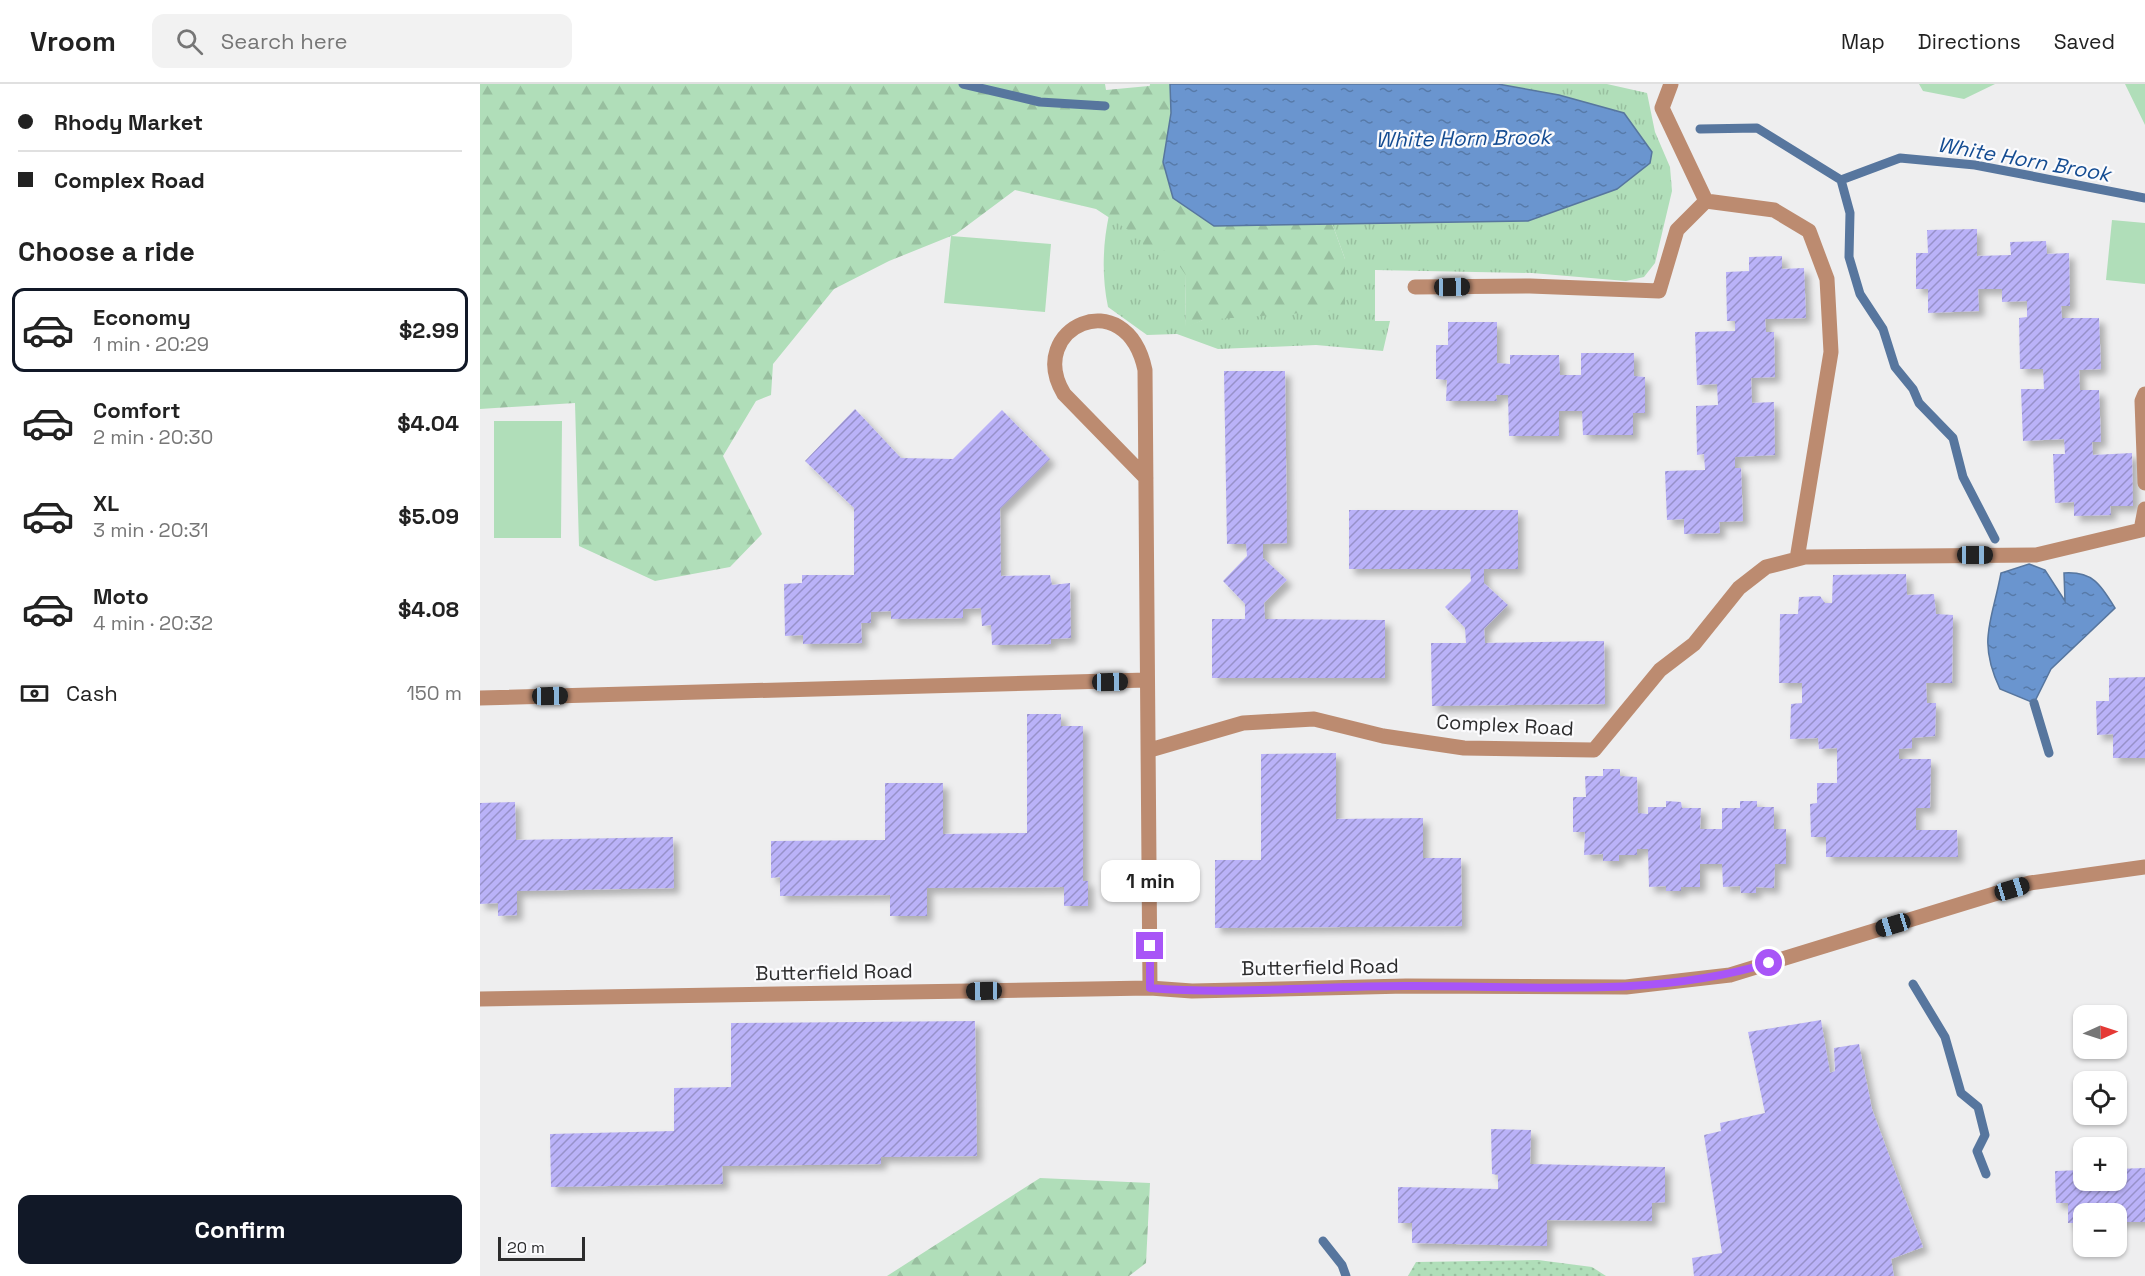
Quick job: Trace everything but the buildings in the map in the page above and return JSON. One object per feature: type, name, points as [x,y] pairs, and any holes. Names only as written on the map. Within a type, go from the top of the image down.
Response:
[{"type":"street","points":[[1671,84],[1662,108],[1706,201]]},
{"type":"street","points":[[1415,287],[1530,286],[1659,291],[1677,230],[1706,201]]},
{"type":"street","points":[[1706,201],[1774,210],[1809,231],[1827,279],[1831,352],[1797,559]]},
{"type":"street","points":[[1146,478],[1064,394],[1057,383],[1054,369],[1055,354],[1061,341],[1071,330],[1084,323],[1098,321],[1113,323],[1126,330],[1136,341],[1145,370],[1150,750],[1150,988]]},
{"type":"street","points":[[2145,394],[2142,401],[2145,483]]},
{"type":"street","name":"Complex Road","points":[[1150,750],[1243,723],[1314,720],[1383,736],[1464,748],[1594,750],[1660,670],[1694,644],[1739,588],[1766,567],[1797,559],[1884,555],[2036,555],[2141,530],[2145,509]]},
{"type":"street","points":[[480,698],[1148,680]]},
{"type":"street","name":"Butterfield Road","points":[[480,999],[1150,988],[1192,991],[1327,986],[1637,986],[1730,975],[2030,883],[2145,867]]},
{"type":"green space","points":[[480,84],[1105,84],[1106,90],[1170,84],[1171,113],[1163,162],[1214,226],[1332,223],[1345,259],[1345,310],[1203,320],[1186,328],[1185,274],[1170,252],[1143,246],[1142,239],[1096,209],[1015,190],[956,234],[889,261],[834,289],[773,364],[771,395],[756,401],[723,456],[762,534],[730,567],[655,581],[579,546],[575,403],[480,409]]},
{"type":"green space","points":[[1150,84],[1170,84],[1171,113],[1163,162],[1185,273],[1186,327],[1345,259],[1332,223],[1528,221],[1559,95],[1498,84],[1607,84],[1647,93],[1655,132],[1670,167],[1672,191],[1655,263],[1644,277],[1626,281],[1532,273],[1375,270],[1375,321],[1390,321],[1383,351],[1316,345],[1218,349],[1177,334],[1147,335],[1108,307],[1104,278],[1104,251],[1113,198]]},
{"type":"green space","points":[[1919,84],[1995,84],[1964,99],[1923,91]]},
{"type":"green space","points":[[2125,84],[2145,84],[2145,125]]},
{"type":"green space","points":[[2112,220],[2145,223],[2145,284],[2106,280]]},
{"type":"green space","points":[[951,236],[1051,244],[1045,312],[944,303]]},
{"type":"green space","points":[[494,421],[562,421],[561,538],[494,538]]},
{"type":"green space","points":[[1040,1178],[1150,1183],[1146,1263],[1129,1276],[887,1276]]},
{"type":"green space","points":[[1538,1260],[1592,1267],[1606,1276],[1408,1276],[1416,1262]]},
{"type":"water","points":[[1170,84],[1498,84],[1559,95],[1624,113],[1652,152],[1650,163],[1617,189],[1528,221],[1214,226],[1173,198],[1163,162],[1171,113]]},
{"type":"water","points":[[2029,564],[2045,570],[2065,601],[2064,573],[2082,574],[2100,586],[2115,608],[2051,669],[2034,703],[2000,689],[1989,657],[1988,644],[1988,631],[2001,573]]},
{"type":"waterway","name":"White Horn Brook","points":[[963,84],[1040,102],[1105,106]]},
{"type":"waterway","name":"White Horn Brook","points":[[1700,129],[1757,128],[1841,180],[1900,158],[1975,165],[2145,198]]},
{"type":"waterway","points":[[1841,180],[1850,213],[1849,257],[1860,294],[1883,329],[1895,367],[1913,389],[1919,403],[1953,438],[1963,477],[1995,539]]},
{"type":"waterway","points":[[2034,703],[2049,753]]},
{"type":"waterway","points":[[1913,984],[1945,1037],[1961,1093],[1978,1107],[1985,1135],[1977,1151],[1986,1174]]},
{"type":"waterway","points":[[1323,1241],[1342,1265],[1346,1276]]},
{"type":"route","points":[[1150,946],[1150,988],[1192,991],[1294,987],[1626,987],[1730,975],[1769,963]]}]
